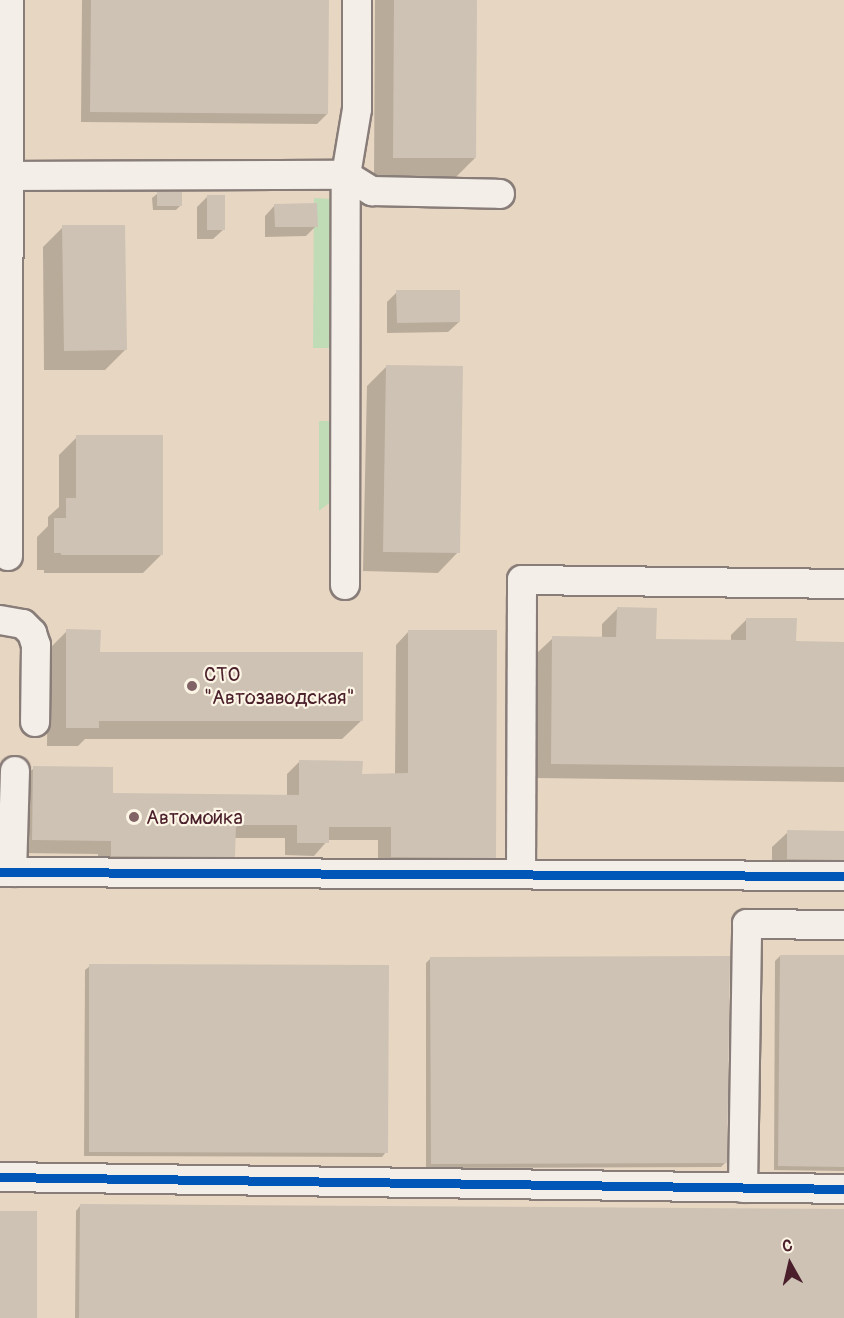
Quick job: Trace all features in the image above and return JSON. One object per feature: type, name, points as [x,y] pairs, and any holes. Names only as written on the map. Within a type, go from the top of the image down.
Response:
[{"type":"street","points":[[8,556],[4,176],[9,0]]},
{"type":"street","points":[[345,585],[346,175],[357,109],[357,0]]},
{"type":"street","points":[[4,176],[346,175],[372,190],[501,194]]},
{"type":"street","points":[[522,874],[522,580],[844,584]]},
{"type":"street","points":[[0,620],[23,624],[32,633],[36,645],[35,722]]},
{"type":"street","points":[[15,771],[6,872],[844,876]]},
{"type":"street","points":[[743,1188],[747,924],[844,925]]},
{"type":"street","points":[[0,1177],[844,1189]]},
{"type":"shaded area","points":[[0,0],[844,0],[844,1318],[0,1318]]},
{"type":"green space","points":[[314,198],[331,199],[334,203],[335,348],[313,348]]},
{"type":"green space","points":[[319,421],[335,421],[333,500],[319,511]]},
{"type":"building","points":[[91,0],[329,0],[328,114],[90,112]]},
{"type":"building","points":[[394,0],[477,0],[476,158],[393,158]]},
{"type":"building","points":[[157,192],[182,192],[182,206],[157,206]]},
{"type":"building","points":[[207,195],[225,195],[225,230],[207,230]]},
{"type":"building","points":[[317,203],[318,227],[275,227],[274,204]]},
{"type":"building","points":[[62,225],[125,225],[127,350],[64,351]]},
{"type":"building","points":[[396,290],[460,290],[460,322],[397,323]]},
{"type":"building","points":[[386,365],[463,366],[460,553],[383,552]]},
{"type":"building","points":[[76,435],[163,435],[163,555],[61,555],[61,553],[54,553],[54,518],[66,518],[66,498],[76,498]]},
{"type":"building","points":[[617,607],[657,608],[656,639],[746,640],[746,618],[797,618],[796,641],[844,642],[844,767],[551,764],[552,636],[616,637]]},
{"type":"building","name":"СТО \"Автозаводская\"","points":[[66,629],[101,630],[100,652],[363,652],[363,721],[99,721],[99,728],[66,728]]},
{"type":"building","points":[[408,630],[497,630],[496,858],[391,857],[391,827],[329,827],[329,843],[297,843],[297,825],[236,825],[235,857],[111,856],[111,841],[32,840],[33,766],[113,767],[113,793],[299,795],[299,760],[363,761],[362,774],[408,773]]},
{"type":"building","points":[[787,830],[844,831],[844,860],[787,859]]},
{"type":"building","points":[[780,955],[844,955],[844,1167],[778,1166]]},
{"type":"building","points":[[730,956],[727,1163],[431,1164],[430,957]]},
{"type":"building","points":[[89,964],[389,965],[388,1153],[89,1152]]},
{"type":"building","points":[[80,1204],[844,1209],[844,1318],[79,1318]]},
{"type":"building","points":[[0,1211],[37,1211],[37,1318],[0,1318]]},
{"type":"cycle path","points":[[0,872],[844,876]]},
{"type":"cycle path","points":[[0,1177],[844,1189]]},
{"type":"place","name":"СТО \"Автозаводская\"","points":[[192,686]]},
{"type":"place","name":"Автомойка","points":[[134,817]]}]
